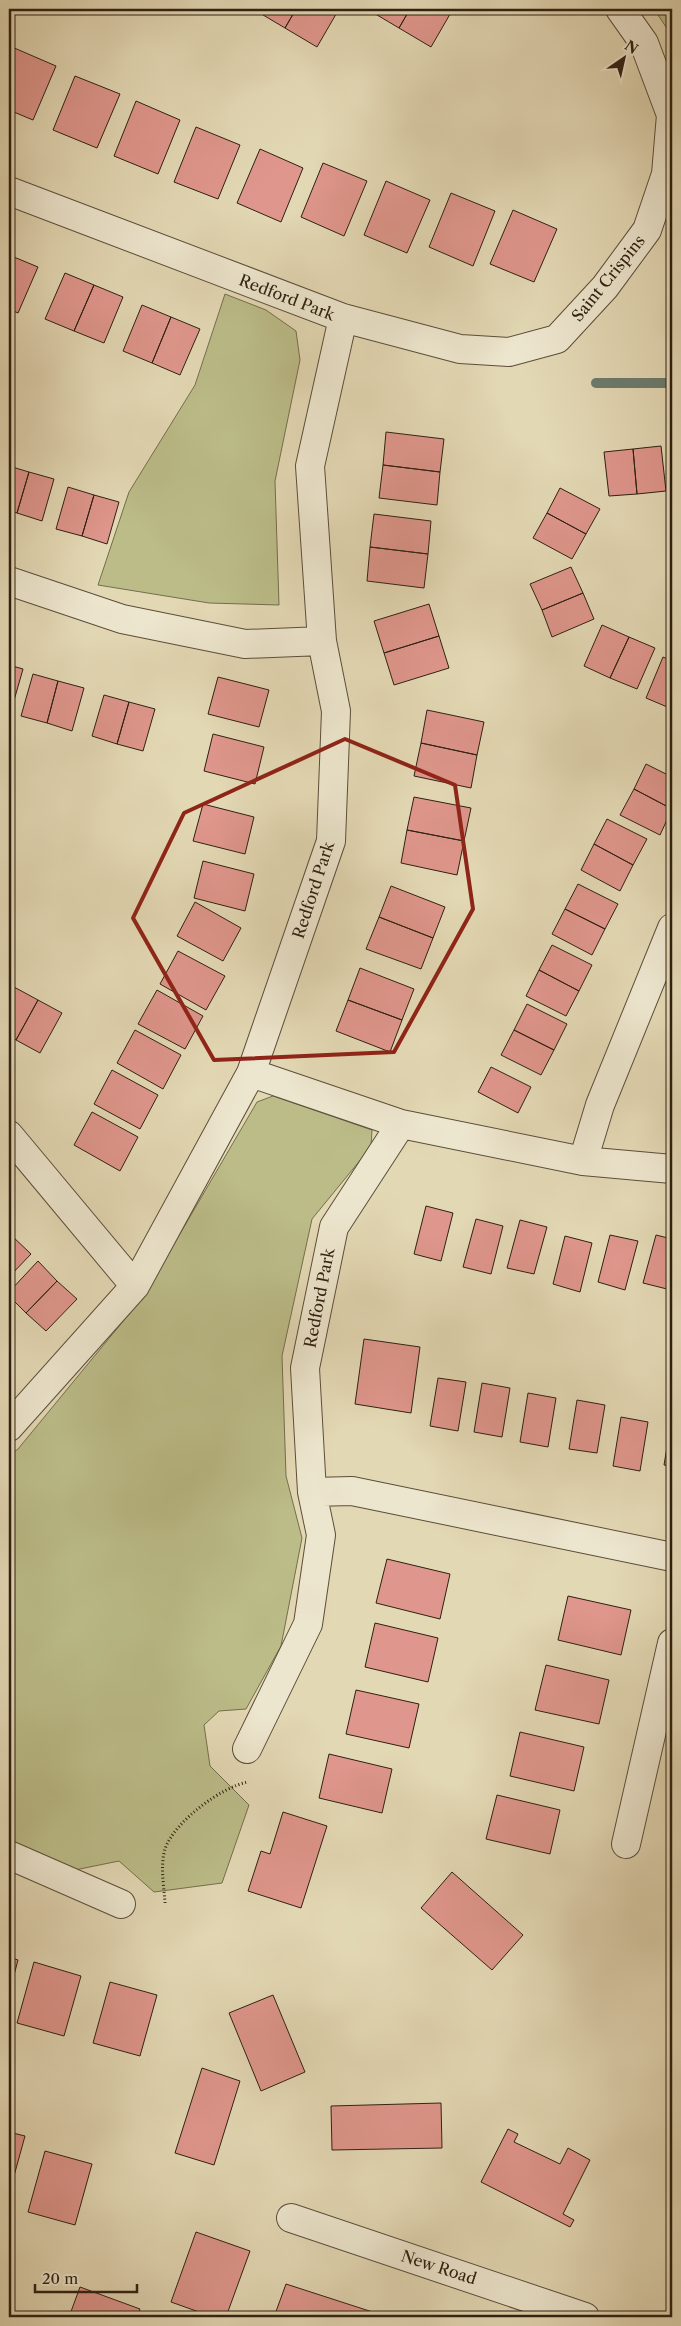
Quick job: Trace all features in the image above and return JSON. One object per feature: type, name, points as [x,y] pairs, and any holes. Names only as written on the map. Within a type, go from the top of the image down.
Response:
[{"type":"street","name":"Saint Crispins","points":[[343,318],[460,349],[509,352],[557,339],[605,287],[646,230],[666,174],[671,115],[644,43],[620,9]]},
{"type":"street","name":"Redford Park","points":[[9,191],[343,318],[310,466],[322,641],[336,711],[331,841],[252,1073],[135,1286],[9,1427]]},
{"type":"street","points":[[9,581],[122,619],[245,644],[322,641]]},
{"type":"street","points":[[582,1161],[600,1105],[672,928]]},
{"type":"street","points":[[252,1073],[400,1124],[582,1161],[672,1169]]},
{"type":"street","name":"Redford Park","points":[[247,1749],[308,1624],[321,1534],[312,1492],[305,1368],[334,1227],[400,1124]]},
{"type":"street","points":[[9,1135],[135,1286]]},
{"type":"street","points":[[312,1492],[352,1491],[672,1557]]},
{"type":"street","points":[[626,1844],[672,1643]]},
{"type":"street","points":[[9,1855],[121,1904]]},
{"type":"street","name":"New Road","points":[[292,2218],[585,2317]]},
{"type":"path","points":[[165,1903],[162,1873],[165,1849],[173,1833],[192,1814],[217,1796],[244,1783],[262,1780],[247,1749]]},
{"type":"highlighted area","points":[[345,739],[455,785],[473,909],[394,1052],[214,1060],[133,918],[184,813]]},
{"type":"green space","points":[[654,9],[672,9],[672,36]]},
{"type":"green space","points":[[225,294],[266,310],[296,331],[300,360],[275,481],[279,605],[209,603],[98,585],[129,492],[195,385]]},
{"type":"green space","points":[[273,1096],[372,1130],[371,1147],[312,1219],[282,1356],[286,1476],[302,1538],[281,1646],[246,1709],[219,1711],[204,1725],[210,1766],[249,1805],[222,1883],[154,1892],[119,1861],[65,1872],[9,1843],[9,1456],[18,1449],[143,1297],[257,1102]]},
{"type":"building","points":[[253,9],[296,9],[285,28]]},
{"type":"building","points":[[296,9],[339,9],[317,47],[285,28]]},
{"type":"building","points":[[367,9],[410,9],[399,28]]},
{"type":"building","points":[[410,9],[453,9],[431,47],[399,28]]},
{"type":"building","points":[[12,47],[56,66],[33,120],[9,110],[9,56]]},
{"type":"building","points":[[75,76],[120,94],[97,148],[53,130]]},
{"type":"building","points":[[136,101],[180,120],[158,174],[114,156]]},
{"type":"building","points":[[196,127],[240,145],[218,199],[174,182]]},
{"type":"building","points":[[260,149],[303,168],[281,222],[237,203]]},
{"type":"building","points":[[323,163],[367,181],[344,236],[301,217]]},
{"type":"building","points":[[386,181],[430,200],[407,253],[364,235]]},
{"type":"building","points":[[451,193],[495,211],[473,266],[429,247]]},
{"type":"building","points":[[513,210],[557,229],[534,282],[490,264]]},
{"type":"building","points":[[9,255],[38,267],[18,313],[9,309]]},
{"type":"building","points":[[65,273],[94,285],[74,331],[45,319]]},
{"type":"building","points":[[94,285],[123,297],[104,343],[74,331]]},
{"type":"building","points":[[142,305],[171,317],[152,363],[123,351]]},
{"type":"building","points":[[171,317],[200,329],[180,375],[152,363]]},
{"type":"building","points":[[386,432],[444,439],[440,472],[383,465]]},
{"type":"building","points":[[661,446],[666,491],[637,494],[633,449]]},
{"type":"building","points":[[633,449],[637,494],[609,496],[604,452]]},
{"type":"building","points":[[383,465],[440,472],[437,505],[379,498]]},
{"type":"building","points":[[9,466],[29,472],[17,513],[9,511]]},
{"type":"building","points":[[29,472],[54,479],[42,521],[17,513]]},
{"type":"building","points":[[68,487],[94,495],[82,536],[56,529]]},
{"type":"building","points":[[560,488],[600,509],[586,534],[547,513]]},
{"type":"building","points":[[94,495],[119,502],[107,544],[82,536]]},
{"type":"building","points":[[547,513],[586,534],[572,559],[533,538]]},
{"type":"building","points":[[374,514],[431,521],[428,554],[370,547]]},
{"type":"building","points":[[370,547],[428,554],[424,588],[367,581]]},
{"type":"building","points":[[571,567],[583,593],[542,610],[530,584]]},
{"type":"building","points":[[583,593],[594,619],[552,637],[542,610]]},
{"type":"building","points":[[429,604],[439,636],[384,653],[374,621]]},
{"type":"building","points":[[602,625],[629,637],[610,678],[584,666]]},
{"type":"building","points":[[439,636],[449,668],[394,685],[384,653]]},
{"type":"building","points":[[629,637],[655,648],[637,689],[610,678]]},
{"type":"building","points":[[663,657],[672,661],[672,709],[646,698]]},
{"type":"building","points":[[9,665],[23,669],[11,711],[9,711]]},
{"type":"building","points":[[33,674],[58,681],[47,723],[21,716]]},
{"type":"building","points":[[218,677],[269,690],[259,727],[208,714]]},
{"type":"building","points":[[58,681],[84,688],[72,731],[47,723]]},
{"type":"building","points":[[104,695],[129,702],[117,744],[92,736]]},
{"type":"building","points":[[129,702],[155,709],[143,751],[117,744]]},
{"type":"building","points":[[427,710],[484,722],[477,755],[421,743]]},
{"type":"building","points":[[213,734],[264,747],[255,784],[204,771]]},
{"type":"building","points":[[421,743],[477,755],[471,788],[414,776]]},
{"type":"building","points":[[646,764],[672,777],[672,809],[634,789]]},
{"type":"building","points":[[634,789],[672,809],[660,835],[620,815]]},
{"type":"building","points":[[414,797],[471,808],[464,841],[407,830]]},
{"type":"building","points":[[203,804],[254,817],[245,854],[193,841]]},
{"type":"building","points":[[607,819],[647,839],[633,865],[594,844]]},
{"type":"building","points":[[407,830],[464,841],[457,875],[401,863]]},
{"type":"building","points":[[594,844],[633,865],[620,891],[581,870]]},
{"type":"building","points":[[203,861],[254,874],[245,911],[194,898]]},
{"type":"building","points":[[578,884],[618,904],[605,929],[565,909]]},
{"type":"building","points":[[391,886],[445,907],[433,938],[379,917]]},
{"type":"building","points":[[195,902],[241,928],[223,961],[177,936]]},
{"type":"building","points":[[565,909],[605,929],[592,955],[552,934]]},
{"type":"building","points":[[379,917],[433,938],[421,969],[366,949]]},
{"type":"building","points":[[552,945],[592,965],[579,991],[539,970]]},
{"type":"building","points":[[178,951],[225,976],[206,1010],[160,984]]},
{"type":"building","points":[[360,968],[414,989],[402,1020],[348,1000]]},
{"type":"building","points":[[539,970],[579,991],[566,1016],[526,996]]},
{"type":"building","points":[[14,987],[38,1000],[16,1040],[9,1035],[9,997]]},
{"type":"building","points":[[157,990],[203,1016],[185,1049],[138,1024]]},
{"type":"building","points":[[38,1000],[62,1013],[40,1053],[16,1040]]},
{"type":"building","points":[[348,1000],[402,1020],[390,1052],[336,1031]]},
{"type":"building","points":[[527,1004],[567,1024],[554,1050],[514,1030]]},
{"type":"building","points":[[135,1030],[181,1055],[163,1089],[117,1063]]},
{"type":"building","points":[[514,1030],[554,1050],[541,1075],[501,1055]]},
{"type":"building","points":[[491,1067],[531,1087],[518,1113],[478,1092]]},
{"type":"building","points":[[112,1070],[158,1095],[140,1129],[94,1104]]},
{"type":"building","points":[[92,1112],[138,1137],[120,1171],[74,1145]]},
{"type":"building","points":[[426,1206],[453,1213],[441,1261],[414,1254]]},
{"type":"building","points":[[476,1219],[503,1226],[491,1274],[463,1267]]},
{"type":"building","points":[[520,1220],[547,1227],[534,1274],[507,1268]]},
{"type":"building","points":[[11,1235],[31,1254],[9,1277],[9,1238]]},
{"type":"building","points":[[610,1235],[638,1241],[625,1290],[598,1282]]},
{"type":"building","points":[[656,1235],[672,1239],[671,1290],[643,1283]]},
{"type":"building","points":[[565,1236],[592,1243],[580,1292],[553,1284]]},
{"type":"building","points":[[38,1261],[57,1281],[26,1313],[9,1296],[9,1292]]},
{"type":"building","points":[[57,1281],[77,1299],[46,1331],[26,1313]]},
{"type":"building","points":[[364,1339],[420,1347],[411,1413],[355,1404]]},
{"type":"building","points":[[438,1378],[466,1382],[458,1431],[430,1426]]},
{"type":"building","points":[[482,1383],[510,1388],[502,1437],[474,1432]]},
{"type":"building","points":[[528,1393],[556,1398],[548,1447],[520,1442]]},
{"type":"building","points":[[577,1400],[605,1405],[597,1453],[569,1449]]},
{"type":"building","points":[[621,1417],[648,1422],[640,1471],[613,1466]]},
{"type":"building","points":[[672,1418],[672,1466],[664,1465]]},
{"type":"building","points":[[387,1559],[450,1574],[440,1619],[376,1603]]},
{"type":"building","points":[[568,1596],[631,1610],[621,1655],[558,1640]]},
{"type":"building","points":[[375,1623],[438,1638],[428,1682],[365,1667]]},
{"type":"building","points":[[546,1665],[609,1680],[599,1724],[535,1710]]},
{"type":"building","points":[[356,1690],[419,1704],[409,1748],[346,1734]]},
{"type":"building","points":[[520,1732],[584,1747],[574,1791],[510,1776]]},
{"type":"building","points":[[329,1754],[392,1769],[382,1813],[319,1798]]},
{"type":"building","points":[[497,1795],[560,1810],[550,1854],[486,1839]]},
{"type":"building","points":[[283,1812],[327,1826],[301,1908],[248,1891],[261,1851],[270,1854]]},
{"type":"building","points":[[452,1872],[523,1935],[492,1970],[421,1908]]},
{"type":"building","points":[[9,1957],[18,1960],[9,1994]]},
{"type":"building","points":[[34,1962],[81,1976],[64,2036],[17,2023]]},
{"type":"building","points":[[110,1982],[157,1995],[140,2056],[93,2043]]},
{"type":"building","points":[[273,1995],[305,2072],[261,2091],[229,2013]]},
{"type":"building","points":[[202,2068],[240,2081],[214,2165],[175,2153]]},
{"type":"building","points":[[441,2103],[442,2148],[332,2150],[331,2106]]},
{"type":"building","points":[[508,2129],[518,2134],[514,2142],[560,2164],[568,2148],[590,2160],[563,2214],[574,2220],[570,2227],[481,2182]]},
{"type":"building","points":[[9,2132],[25,2136],[9,2194]]},
{"type":"building","points":[[45,2151],[92,2164],[75,2225],[28,2212]]},
{"type":"building","points":[[196,2232],[250,2251],[226,2317],[213,2317],[171,2302]]},
{"type":"building","points":[[286,2284],[388,2317],[274,2317]]},
{"type":"building","points":[[80,2287],[140,2309],[137,2317],[69,2317]]},
{"type":"waterway","points":[[596,383],[672,383]]}]
